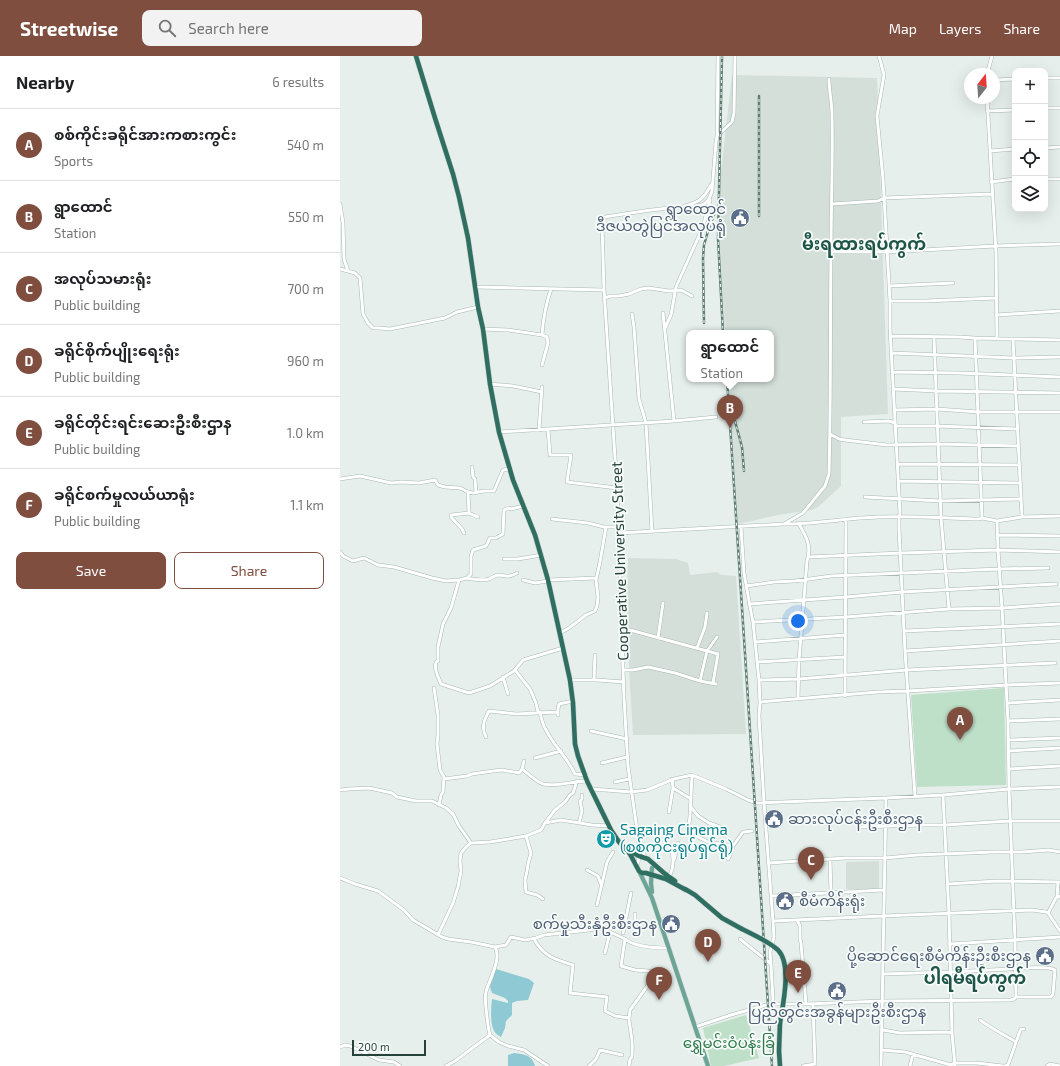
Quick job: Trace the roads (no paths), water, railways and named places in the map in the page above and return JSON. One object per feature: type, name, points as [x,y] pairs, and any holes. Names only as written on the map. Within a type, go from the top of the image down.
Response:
[{"type":"highway","points":[[416,56],[453,174],[468,238],[478,307],[483,329],[490,384],[499,432],[509,469],[542,555],[548,580],[570,680],[578,756],[609,826],[642,873],[666,879],[686,890]]},
{"type":"highway","points":[[619,842],[629,850],[648,860],[722,918],[772,946],[778,951],[783,959],[786,978],[780,1023],[780,1066]]},
{"type":"highway","points":[[638,867],[640,860],[648,860],[652,864],[652,868],[646,873]]},
{"type":"main road","points":[[638,867],[652,898],[707,1065]]},
{"type":"main road","points":[[652,868],[652,898]]},
{"type":"street","points":[[665,328],[671,315],[675,291],[703,227],[710,197],[717,136],[718,56]]},
{"type":"street","points":[[717,136],[729,126],[733,118],[735,56]]},
{"type":"street","points":[[879,56],[884,75],[877,116],[884,198],[890,301],[901,573],[915,796]]},
{"type":"street","points":[[989,68],[992,56]]},
{"type":"street","points":[[1048,78],[1060,78]]},
{"type":"street","points":[[784,524],[803,513],[825,486],[828,474],[830,434],[833,163],[832,107],[829,79]]},
{"type":"street","points":[[1000,80],[1012,79]]},
{"type":"street","points":[[987,104],[995,246],[997,339]]},
{"type":"street","points":[[1048,108],[1060,108]]},
{"type":"street","points":[[987,111],[1012,110]]},
{"type":"street","points":[[1048,148],[1060,147]]},
{"type":"street","points":[[990,151],[1012,149]]},
{"type":"street","points":[[1048,179],[1060,179]]},
{"type":"street","points":[[992,182],[1012,180]]},
{"type":"street","points":[[680,207],[691,204],[705,196],[712,184]]},
{"type":"street","points":[[832,204],[878,201],[884,198],[992,194]]},
{"type":"street","points":[[680,207],[705,204],[710,197]]},
{"type":"street","points":[[340,204],[343,223],[344,259],[348,271]]},
{"type":"street","name":"Cooperative University Street","points":[[638,867],[640,844],[629,779],[624,682],[618,488],[604,298],[602,219],[605,217],[680,207]]},
{"type":"street","points":[[831,252],[886,252],[1060,244]]},
{"type":"street","points":[[340,269],[355,273],[360,278],[363,314],[373,328],[390,329],[444,318],[457,312],[478,307]]},
{"type":"street","points":[[889,286],[953,282]]},
{"type":"street","points":[[475,287],[604,290]]},
{"type":"street","points":[[604,298],[629,294],[641,289],[654,288],[669,291],[681,290],[692,296]]},
{"type":"street","points":[[542,335],[548,298],[551,289]]},
{"type":"street","points":[[890,301],[996,298]]},
{"type":"street","points":[[996,315],[1060,311]]},
{"type":"street","points":[[663,313],[674,421]]},
{"type":"street","points":[[632,314],[639,399],[646,423],[652,532]]},
{"type":"street","points":[[483,329],[508,330],[547,337],[548,340],[542,365]]},
{"type":"street","points":[[891,336],[1060,340]]},
{"type":"street","points":[[934,337],[934,373],[940,500],[949,609]]},
{"type":"street","points":[[975,338],[982,518]]},
{"type":"street","points":[[1013,339],[1022,517]]},
{"type":"street","points":[[892,353],[1014,358],[1060,358]]},
{"type":"street","points":[[892,372],[1060,377]]},
{"type":"street","points":[[490,384],[513,386],[542,392]]},
{"type":"street","points":[[539,430],[542,387]]},
{"type":"street","points":[[893,389],[936,392],[1060,393]]},
{"type":"street","points":[[894,410],[936,409],[978,412],[1060,412]]},
{"type":"street","points":[[499,432],[674,421],[716,416]]},
{"type":"street","points":[[864,422],[888,421],[895,424],[1017,429]]},
{"type":"street","points":[[548,429],[550,456],[571,455],[567,482],[618,488]]},
{"type":"street","points":[[830,434],[839,439],[858,443],[887,446],[938,444],[1018,446]]},
{"type":"street","points":[[897,464],[1019,464]]},
{"type":"street","points":[[472,466],[476,492]]},
{"type":"street","points":[[340,479],[360,476],[391,483],[419,483],[435,480],[438,485],[460,488],[468,492],[494,492],[503,470],[509,469]]},
{"type":"street","points":[[898,481],[1020,483]]},
{"type":"street","points":[[468,492],[469,513]]},
{"type":"street","points":[[865,497],[940,500],[1021,499]]},
{"type":"street","points":[[340,552],[343,556],[353,561],[364,558],[378,564],[446,581],[467,578],[472,574],[471,556],[473,550],[486,546],[490,538],[496,538],[503,534],[504,510],[524,506]]},
{"type":"street","points":[[464,533],[450,517],[451,515],[469,513],[478,517]]},
{"type":"street","points":[[620,534],[799,524],[846,519],[899,517],[982,518],[997,521],[1022,517],[1060,516]]},
{"type":"street","points":[[552,519],[588,523],[606,527],[619,527]]},
{"type":"street","points":[[845,696],[846,519]]},
{"type":"street","points":[[997,521],[1008,703],[1009,789],[1016,996]]},
{"type":"street","points":[[798,699],[802,619],[807,561],[810,548],[799,524]]},
{"type":"street","points":[[560,634],[586,615],[595,611],[598,597],[596,578],[606,527]]},
{"type":"street","points":[[741,527],[744,573],[749,604],[754,622],[759,680],[759,716],[764,803],[774,937],[770,952],[774,999],[772,1004]]},
{"type":"street","points":[[997,535],[1060,536]]},
{"type":"street","points":[[808,558],[998,550],[1060,552]]},
{"type":"street","points":[[504,559],[518,559],[542,555]]},
{"type":"street","points":[[746,586],[831,576],[1048,568]]},
{"type":"street","points":[[467,578],[488,580],[497,575],[508,577],[517,573]]},
{"type":"street","points":[[523,580],[542,582],[548,580],[596,578]]},
{"type":"street","points":[[459,580],[453,602],[443,624],[438,647],[438,661],[436,662],[435,667],[441,684],[469,693],[490,686],[515,670],[523,660],[563,648]]},
{"type":"street","points":[[749,604],[902,592],[1056,584]]},
{"type":"street","points":[[658,638],[663,603]]},
{"type":"street","points":[[754,622],[949,609],[1002,608],[1060,604]]},
{"type":"street","points":[[696,648],[705,627],[707,613]]},
{"type":"street","points":[[904,631],[1060,624]]},
{"type":"street","points":[[624,670],[648,667],[674,673],[700,682],[715,684],[718,654],[630,630]]},
{"type":"street","points":[[755,642],[845,635]]},
{"type":"street","points":[[700,682],[707,651],[717,637]]},
{"type":"street","points":[[905,651],[1060,641]]},
{"type":"street","points":[[594,680],[595,654]]},
{"type":"street","points":[[757,662],[845,657]]},
{"type":"street","points":[[759,680],[799,679],[907,670],[1054,663]]},
{"type":"street","points":[[515,670],[530,689],[545,730],[561,751],[575,774],[586,775]]},
{"type":"street","points":[[504,677],[508,694]]},
{"type":"street","points":[[570,680],[624,682]]},
{"type":"street","points":[[760,702],[878,692],[1060,683]]},
{"type":"street","points":[[434,688],[438,715],[437,744],[440,770],[444,779],[443,792],[439,805]]},
{"type":"street","points":[[1008,703],[1060,700]]},
{"type":"street","points":[[486,737],[483,732],[484,721],[488,711],[516,714],[539,712],[558,714],[559,704],[573,701]]},
{"type":"street","points":[[1008,721],[1060,719]]},
{"type":"street","points":[[591,732],[627,738]]},
{"type":"street","points":[[1009,740],[1060,738]]},
{"type":"street","points":[[1009,751],[1060,748]]},
{"type":"street","points":[[535,758],[561,751]]},
{"type":"street","points":[[602,763],[628,757]]},
{"type":"street","points":[[444,779],[502,770],[519,772],[522,769],[524,761]]},
{"type":"street","points":[[1009,769],[1060,766]]},
{"type":"street","points":[[522,769],[542,783],[558,784],[588,781]]},
{"type":"street","points":[[692,775],[688,832],[708,842],[733,846]]},
{"type":"street","points":[[592,789],[631,792],[647,790],[672,779],[692,775],[755,803],[764,803],[943,795],[1009,789],[1060,787]]},
{"type":"street","points":[[615,782],[629,779]]},
{"type":"street","points":[[669,812],[673,788],[672,779]]},
{"type":"street","points":[[438,935],[453,903],[461,871],[461,853],[467,846],[471,843],[490,842],[526,836],[541,830],[555,810],[573,793],[577,781]]},
{"type":"street","points":[[340,790],[370,788],[392,793],[397,797],[416,801],[432,801],[446,808],[453,814],[459,826],[471,843]]},
{"type":"street","points":[[673,788],[691,799]]},
{"type":"street","points":[[579,823],[582,811],[580,801],[582,799],[582,795]]},
{"type":"street","points":[[943,795],[947,854],[952,1033],[955,1065]]},
{"type":"street","points":[[882,1066],[886,798]]},
{"type":"street","points":[[690,806],[698,816],[709,823],[720,827]]},
{"type":"street","points":[[546,823],[561,820],[609,826]]},
{"type":"street","points":[[858,828],[1010,821],[1060,821]]},
{"type":"street","points":[[728,859],[733,846],[743,832],[752,831]]},
{"type":"street","name":"Cooperative University Street","points":[[638,832],[643,852],[648,860]]},
{"type":"street","points":[[526,836],[531,853],[525,880],[526,892],[543,899]]},
{"type":"street","points":[[669,877],[672,872],[678,844]]},
{"type":"street","points":[[671,845],[674,864]]},
{"type":"street","points":[[769,863],[1049,850],[1060,852]]},
{"type":"street","points":[[597,905],[607,862],[614,852]]},
{"type":"street","points":[[830,859],[831,893]]},
{"type":"street","points":[[587,870],[598,876],[602,885]]},
{"type":"street","points":[[340,878],[342,880],[378,891],[404,910],[413,920],[438,935],[448,939],[495,947],[506,945],[511,937],[525,940],[534,939],[544,935],[598,928],[606,930],[628,941],[649,947],[668,948]]},
{"type":"street","points":[[948,884],[1012,881],[1059,882],[1058,897],[1048,913]]},
{"type":"street","points":[[771,896],[884,890]]},
{"type":"street","points":[[623,933],[631,892]]},
{"type":"street","points":[[773,921],[1032,910],[1048,913],[1060,931]]},
{"type":"street","points":[[635,914],[635,923],[638,935]]},
{"type":"street","points":[[797,920],[800,926],[806,1004]]},
{"type":"street","points":[[605,953],[610,932]]},
{"type":"street","points":[[740,938],[771,964]]},
{"type":"street","points":[[950,944],[1060,938]]},
{"type":"street","points":[[534,939],[547,955],[573,965],[570,993],[607,997],[606,1011],[615,1016],[629,1018]]},
{"type":"street","points":[[625,939],[621,966],[635,970],[650,971],[652,977],[645,990],[630,1010],[629,1018],[632,1057],[630,1059],[629,1066]]},
{"type":"street","points":[[495,947],[498,954],[492,977],[485,993],[490,1035],[499,1042],[508,1046],[524,1050],[548,1066]]},
{"type":"street","points":[[694,1027],[772,1004],[1011,1000],[1016,996],[1051,997],[1053,994],[1056,973],[1052,968],[1016,968],[883,974]]},
{"type":"street","points":[[803,1066],[815,1064],[813,1004]]},
{"type":"street","points":[[980,1020],[1016,1042]]},
{"type":"street","points":[[882,1050],[905,1052],[951,1066],[977,1063],[1004,1066],[1008,1065],[1020,1030],[1024,1029]]},
{"type":"street","points":[[883,1030],[900,1033],[952,1033]]},
{"type":"street","points":[[446,1066],[490,1035]]},
{"type":"street","points":[[340,1047],[345,1045],[350,1046],[379,1060],[394,1062],[400,1066]]},
{"type":"street","points":[[589,1066],[596,1059],[600,1050],[622,1055]]},
{"type":"street","points":[[910,1066],[913,1054]]},
{"type":"street","points":[[1047,1066],[1050,1064],[1058,1066],[1060,1063]]},
{"type":"water","points":[[496,969],[529,979],[534,983],[528,1000],[512,1003],[512,1015],[506,1021],[501,1037],[494,1031],[492,1024],[492,999],[508,1003],[508,1001],[505,998],[492,993],[490,987]]},
{"type":"water","points":[[514,1053],[530,1057],[535,1066],[508,1066],[508,1055]]},
{"type":"railway","points":[[722,56],[718,238],[723,330]]},
{"type":"railway","points":[[759,96],[759,216]]},
{"type":"railway","points":[[704,323],[704,245],[716,209]]},
{"type":"railway","points":[[727,382],[772,1066]]},
{"type":"railway","points":[[735,421],[742,447],[744,471]]},
{"type":"place","name":"ရွာထောင် ဒီဇယ်တွဲပြင်အလုပ်ရုံ","points":[[740,218]]},
{"type":"place","name":"ရွာထောင်","points":[[730,428]]},
{"type":"place","name":"စစ်ကိုင်းခရိုင်အားကစားကွင်း","points":[[960,740]]},
{"type":"place","name":"ဆားလုပ်ငန်းဦးစီးဌာန","points":[[774,819]]},
{"type":"place","name":"Sagaing Cinema (စစ်ကိုင်းရုပ်ရှင်ရုံ)","points":[[606,839]]},
{"type":"place","name":"အလုပ်သမားရုံး","points":[[811,880]]},
{"type":"place","name":"စီမံကိန်းရုံး‌","points":[[785,901]]},
{"type":"place","name":"စက်မှုသီးနှံဦးစီးဌာန","points":[[671,924]]},
{"type":"place","name":"ပို့ဆောင်ရေးစီမံကိန်းဦးစီးဌာန","points":[[1045,956]]},
{"type":"place","name":"ခရိုင်စိုက်ပျိုးရေးရုံး","points":[[708,962]]},
{"type":"place","name":"ပြည်တွင်းအခွန်များဦးစီးဌာန","points":[[837,991]]},
{"type":"place","name":"ခရိုင်တိုင်းရင်းဆေးဦးစီးဌာန","points":[[798,993]]},
{"type":"place","name":"ခရိုင်စက်မှုလယ်ယာရုံး","points":[[659,1000]]},
{"type":"district","name":"မီးရထားရပ်ကွက်","points":[[864,244]]},
{"type":"district","name":"ပါရမီရပ်ကွက်","points":[[975,978]]},
{"type":"park label","name":"ရွှေမင်းဝံပန်းခြံ","points":[[729,1043]]}]
